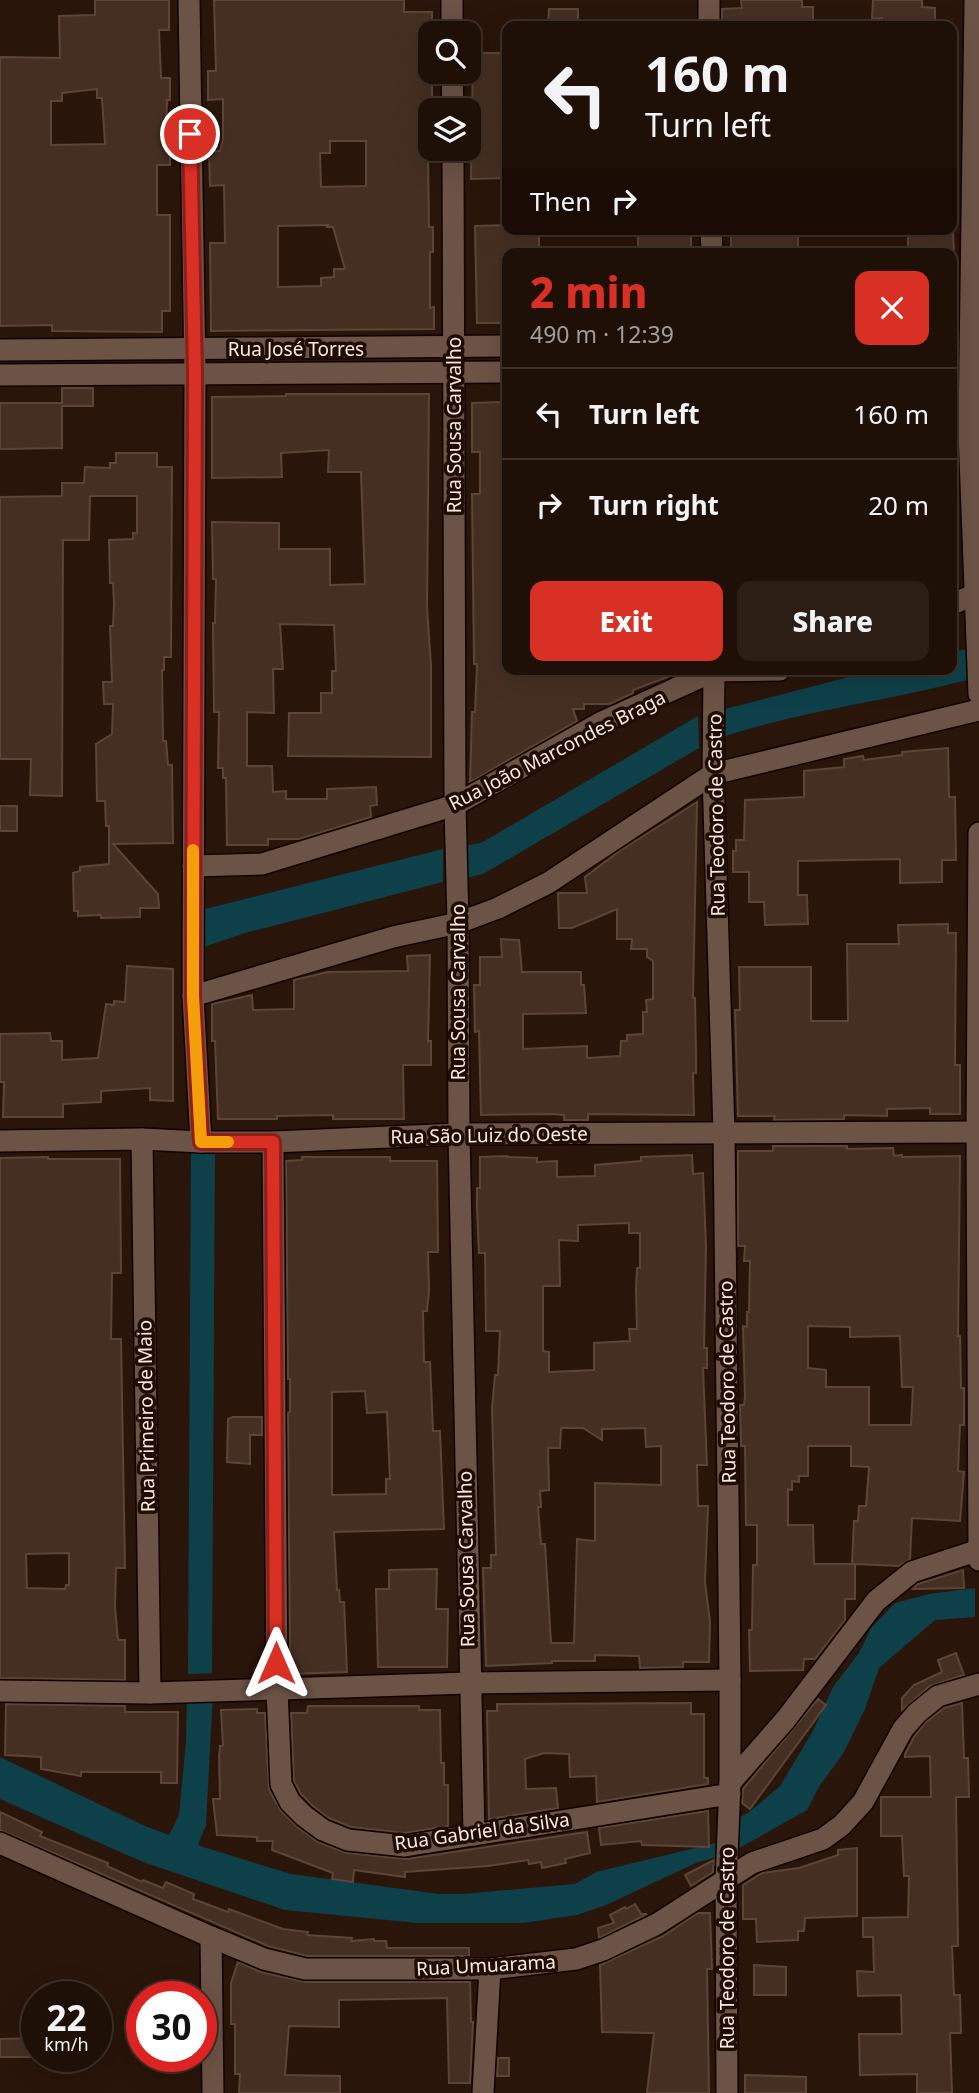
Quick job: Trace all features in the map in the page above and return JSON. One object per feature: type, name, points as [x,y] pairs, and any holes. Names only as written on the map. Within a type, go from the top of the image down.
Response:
[{"type":"street","points":[[189,0],[195,373],[193,996],[201,1142]]},
{"type":"street","points":[[452,0],[452,21]]},
{"type":"street","points":[[709,0],[709,21]]},
{"type":"street","points":[[975,0],[967,372],[979,694]]},
{"type":"street","name":"Rua Sousa Carvalho","points":[[453,161],[459,1134],[474,1835]]},
{"type":"street","name":"Rua José Torres","points":[[0,350],[502,346]]},
{"type":"street","name":"Rua José Torres","points":[[0,374],[502,372]]},
{"type":"street","points":[[957,602],[976,593]]},
{"type":"street","name":"Rua João Marcondes Braga","points":[[193,866],[262,864],[455,805],[602,722],[705,675]]},
{"type":"street","name":"Rua Teodoro de Castro","points":[[714,675],[713,774],[724,1133],[730,1680],[730,1788],[726,1882],[727,2093]]},
{"type":"street","points":[[193,996],[393,937],[458,923],[498,908],[548,883],[713,774],[979,710]]},
{"type":"street","points":[[979,833],[979,1560]]},
{"type":"street","name":"Rua São Luiz do Oeste","points":[[0,1140],[273,1142],[459,1134],[978,1132]]},
{"type":"street","name":"Rua Primeiro de Maio","points":[[142,1139],[150,1693]]},
{"type":"street","points":[[273,1142],[276,1690]]},
{"type":"street","points":[[730,1788],[876,1601],[912,1572],[979,1550]]},
{"type":"street","points":[[0,1691],[150,1693],[469,1683],[730,1680]]},
{"type":"street","name":"Rua Umuarama","points":[[0,1843],[264,1959],[305,1969],[490,1969],[576,1959],[603,1950],[657,1924],[752,1863],[823,1839],[842,1825],[863,1802],[904,1729],[917,1713],[938,1696],[979,1684]]},
{"type":"street","name":"Rua Gabriel da Silva","points":[[276,1690],[281,1784],[290,1802],[304,1816],[323,1830],[348,1840],[405,1846],[730,1788]]},
{"type":"street","points":[[211,1937],[213,2093]]},
{"type":"street","points":[[483,2093],[490,1969]]},
{"type":"water","points":[[967,649],[967,680],[778,721],[716,739],[717,711],[857,675],[957,675],[957,651]]},
{"type":"water","points":[[698,716],[699,748],[483,874],[461,879],[461,846],[481,843]]},
{"type":"water","points":[[443,849],[443,882],[245,933],[201,948],[201,910]]},
{"type":"water","points":[[191,1145],[215,1145],[212,1673],[188,1674]]},
{"type":"water","points":[[975,1588],[975,1617],[935,1620],[879,1668],[865,1709],[843,1754],[820,1785],[807,1810],[734,1851],[736,1819],[748,1813],[780,1786],[813,1731],[833,1687],[859,1653],[871,1628],[895,1603],[929,1594]]},
{"type":"water","points":[[213,1694],[206,1825],[198,1845],[203,1847],[291,1874],[439,1894],[575,1884],[596,1872],[716,1843],[716,1857],[696,1863],[606,1905],[577,1915],[524,1923],[418,1923],[285,1910],[143,1862],[0,1799],[0,1757],[169,1835],[179,1815],[186,1742],[187,1695]]},
{"type":"building","points":[[95,0],[169,0],[169,30],[159,30],[161,78],[170,78],[166,144],[170,144],[170,165],[157,165],[157,215],[170,215],[170,311],[162,311],[162,332],[52,331],[52,325],[0,326],[0,57],[60,58],[59,16],[95,15]],"holes":[[[97,89],[97,98],[102,98],[105,144],[51,145],[51,101],[62,101],[62,93]]]},
{"type":"building","points":[[214,0],[404,0],[404,12],[432,12],[432,21],[418,21],[418,84],[432,84],[432,98],[418,98],[418,161],[428,161],[429,227],[433,227],[430,308],[434,307],[434,329],[211,331],[210,243],[225,243],[224,185],[210,186],[209,151],[220,151],[223,139],[223,99],[208,100],[208,71],[216,71]],"holes":[[[330,141],[366,141],[366,186],[321,187],[320,153],[330,153]],[[328,225],[327,227],[333,227],[345,269],[334,269],[334,277],[321,278],[321,286],[278,287],[278,226]]]},
{"type":"building","points":[[741,0],[802,0],[802,7],[813,7],[813,21],[722,21],[722,9],[742,8]]},
{"type":"building","points":[[873,0],[922,0],[922,7],[935,8],[935,21],[872,19]]},
{"type":"building","points":[[549,9],[578,9],[578,21],[548,21]]},
{"type":"building","points":[[481,53],[502,53],[502,178],[471,179],[471,161],[481,161],[481,98],[472,98],[473,84],[481,84]]},
{"type":"building","points":[[502,225],[502,235],[539,235],[539,248],[502,248],[502,323],[477,323],[475,226]]},
{"type":"building","points":[[638,235],[691,235],[691,248],[638,248]]},
{"type":"building","points":[[731,235],[798,235],[798,248],[731,248]]},
{"type":"building","points":[[908,235],[953,235],[954,248],[908,248]]},
{"type":"building","points":[[62,388],[93,388],[93,406],[62,406],[62,448],[0,449],[0,403],[62,403]]},
{"type":"building","points":[[429,394],[427,607],[431,666],[431,757],[288,756],[289,713],[321,713],[321,693],[332,693],[332,671],[336,671],[334,625],[280,624],[283,669],[273,669],[274,713],[247,712],[247,766],[272,766],[273,792],[286,791],[286,799],[327,799],[327,789],[376,787],[377,805],[370,806],[371,817],[299,839],[268,839],[268,845],[227,845],[226,778],[223,778],[223,768],[218,768],[219,712],[214,712],[213,623],[216,579],[213,579],[212,522],[279,523],[279,549],[330,549],[330,585],[365,584],[361,472],[328,472],[329,450],[281,453],[282,477],[212,478],[212,397]]},
{"type":"building","points":[[502,402],[502,675],[673,675],[633,690],[633,693],[610,704],[584,704],[584,709],[573,709],[577,721],[470,782],[472,712],[475,712],[477,664],[474,664],[472,494],[480,494],[480,452],[472,452],[472,403]]},
{"type":"building","points":[[116,453],[157,453],[157,467],[172,467],[171,657],[164,657],[162,670],[163,741],[166,741],[168,765],[172,765],[173,843],[113,844],[158,894],[159,908],[140,908],[140,917],[101,918],[101,915],[78,916],[78,911],[74,911],[73,873],[80,871],[80,867],[109,864],[109,826],[106,826],[105,801],[97,801],[96,744],[112,734],[113,704],[104,704],[103,682],[112,682],[110,626],[113,626],[114,604],[113,583],[110,583],[109,540],[133,539],[133,533],[137,533],[137,496],[90,496],[89,540],[63,540],[62,796],[30,795],[31,759],[0,759],[0,497],[62,496],[62,483],[84,483],[85,467],[110,468],[110,463],[116,463]]},
{"type":"building","points":[[948,748],[949,797],[955,797],[956,860],[942,860],[942,882],[900,883],[900,859],[798,861],[798,895],[807,895],[808,924],[765,925],[764,902],[749,902],[749,872],[733,872],[736,840],[744,840],[745,800],[804,797],[804,771],[844,767],[844,759],[863,756],[864,760],[902,755],[902,752]]},
{"type":"building","points":[[697,802],[693,998],[696,1054],[696,1073],[693,1073],[694,1115],[588,1114],[588,1120],[564,1120],[564,1115],[552,1114],[481,1115],[479,1031],[475,1032],[474,985],[480,985],[480,957],[502,957],[501,939],[519,940],[522,972],[581,972],[586,1013],[523,1014],[523,1049],[587,1046],[587,1058],[620,1056],[621,1041],[627,1041],[627,1035],[643,1034],[646,1000],[653,999],[653,961],[647,957],[647,949],[631,949],[632,939],[617,939],[617,909],[572,928],[559,928],[558,893],[587,893],[585,877],[618,852]]},
{"type":"building","points":[[0,806],[17,806],[17,831],[0,831]]},
{"type":"building","points":[[948,924],[948,933],[956,933],[955,1065],[960,1065],[960,1114],[930,1114],[930,1108],[887,1109],[887,1116],[844,1115],[844,1119],[774,1120],[775,1116],[738,1116],[735,1010],[740,1010],[739,967],[811,967],[811,1021],[848,1021],[847,944],[899,944],[898,925]]},
{"type":"building","points":[[430,955],[428,1041],[431,1041],[431,1065],[403,1065],[404,1119],[333,1119],[333,1115],[218,1119],[212,1004],[252,995],[253,1010],[294,1009],[294,980],[328,972],[408,971],[407,956]]},
{"type":"building","points":[[127,966],[173,969],[173,1101],[150,1100],[150,1088],[101,1091],[101,1102],[63,1104],[63,1117],[3,1117],[4,1082],[0,1082],[0,1034],[50,1033],[51,1041],[62,1041],[62,1060],[98,1058],[106,1004],[114,1005],[114,1001],[125,1002]]},
{"type":"building","points":[[773,1146],[847,1146],[847,1149],[893,1148],[894,1156],[902,1157],[960,1156],[958,1336],[961,1388],[964,1388],[964,1425],[960,1425],[958,1471],[964,1472],[960,1521],[912,1518],[910,1559],[899,1566],[855,1564],[855,1599],[845,1599],[845,1620],[815,1659],[804,1659],[803,1670],[750,1671],[749,1630],[752,1630],[753,1565],[757,1565],[757,1525],[746,1525],[745,1446],[741,1446],[740,1405],[744,1405],[745,1396],[743,1326],[747,1327],[749,1312],[750,1261],[744,1261],[745,1246],[738,1246],[738,1151],[773,1151]],"holes":[[[808,1326],[850,1327],[850,1337],[900,1336],[902,1387],[913,1387],[911,1425],[869,1425],[869,1387],[826,1387],[826,1370],[808,1368]],[[808,1446],[851,1446],[851,1466],[869,1467],[866,1506],[859,1506],[858,1521],[854,1521],[852,1564],[814,1564],[813,1525],[788,1525],[788,1489],[792,1490],[792,1481],[799,1482],[799,1476],[808,1476]]]},
{"type":"building","points":[[692,1155],[693,1174],[703,1173],[706,1246],[704,1348],[707,1348],[707,1368],[703,1368],[707,1465],[697,1465],[698,1506],[708,1506],[705,1582],[710,1622],[709,1662],[683,1662],[683,1667],[640,1668],[639,1656],[595,1655],[595,1661],[486,1666],[483,1568],[491,1568],[491,1555],[496,1555],[492,1408],[495,1375],[498,1375],[500,1331],[486,1331],[485,1253],[479,1253],[477,1207],[480,1157],[507,1156],[537,1158],[537,1162],[557,1161],[557,1177],[595,1176],[595,1165],[641,1161],[641,1157]],"holes":[[[629,1223],[629,1233],[640,1233],[640,1268],[637,1268],[636,1289],[637,1329],[629,1329],[630,1341],[594,1343],[594,1370],[549,1372],[549,1352],[543,1351],[543,1286],[560,1286],[559,1240],[578,1241],[578,1225]],[[561,1428],[583,1428],[602,1440],[602,1429],[645,1428],[646,1447],[661,1446],[661,1485],[595,1483],[595,1541],[577,1539],[574,1643],[551,1643],[545,1544],[541,1544],[538,1507],[541,1507],[540,1491],[549,1490],[548,1448],[560,1448]]]},
{"type":"building","points":[[302,1157],[390,1157],[390,1161],[437,1161],[438,1252],[428,1252],[429,1291],[427,1311],[423,1311],[424,1362],[430,1362],[433,1431],[440,1431],[444,1529],[334,1532],[337,1590],[340,1602],[344,1602],[347,1672],[290,1674],[290,1379],[286,1161],[302,1160]],"holes":[[[365,1391],[367,1413],[387,1412],[390,1479],[386,1479],[386,1494],[332,1495],[332,1392]]]},
{"type":"building","points":[[0,1158],[120,1159],[121,1273],[112,1273],[111,1339],[121,1339],[125,1568],[116,1568],[115,1607],[118,1640],[125,1640],[125,1680],[0,1678]],"holes":[[[69,1553],[69,1585],[66,1585],[65,1589],[27,1588],[26,1554]]]},
{"type":"building","points":[[262,1417],[262,1435],[250,1435],[250,1464],[227,1462],[228,1419]]},
{"type":"building","points":[[437,1569],[436,1609],[448,1609],[447,1667],[378,1667],[376,1589],[389,1589],[389,1570]]},
{"type":"building","points":[[963,1570],[964,1588],[913,1589],[918,1584]]},
{"type":"building","points":[[956,1653],[964,1675],[930,1686],[902,1710],[902,1698],[914,1685],[942,1672],[938,1660]]},
{"type":"building","points":[[818,1699],[826,1705],[750,1809],[742,1803],[743,1789]]},
{"type":"building","points":[[691,1703],[691,1714],[704,1714],[704,1778],[708,1778],[708,1784],[597,1802],[596,1776],[570,1777],[569,1754],[544,1753],[525,1759],[526,1789],[556,1788],[558,1808],[489,1819],[487,1711],[497,1711],[497,1704]]},
{"type":"building","points":[[962,1703],[969,1797],[956,1797],[958,1946],[952,1946],[954,1995],[960,1995],[961,2033],[950,2033],[952,2093],[917,2093],[917,2074],[860,2075],[859,2034],[902,2034],[901,1995],[858,1996],[857,1971],[874,1972],[873,1937],[863,1937],[863,1918],[908,1917],[909,1876],[904,1876],[902,1836],[881,1836],[881,1797],[931,1797],[930,1756],[905,1757],[905,1754],[926,1722],[944,1708]]},
{"type":"building","points":[[6,1704],[125,1706],[125,1712],[178,1712],[177,1783],[161,1783],[161,1772],[81,1772],[81,1776],[41,1769],[41,1757],[5,1755]]},
{"type":"building","points":[[308,1706],[419,1706],[419,1710],[440,1710],[441,1763],[444,1763],[444,1785],[448,1785],[448,1826],[405,1833],[351,1827],[329,1818],[313,1806],[301,1794],[294,1781],[291,1713],[307,1713]]},
{"type":"building","points":[[257,1709],[257,1713],[265,1713],[269,1790],[281,1811],[318,1842],[347,1853],[407,1859],[587,1832],[590,1853],[565,1859],[566,1863],[542,1868],[541,1862],[529,1864],[528,1860],[405,1872],[405,1877],[354,1870],[353,1882],[332,1879],[333,1873],[272,1850],[273,1841],[257,1841],[257,1837],[217,1835],[213,1799],[220,1799],[219,1756],[220,1746],[223,1746],[221,1710]]},
{"type":"building","points":[[708,1811],[709,1847],[642,1845],[641,1841],[601,1845],[599,1828]]},
{"type":"building","points":[[0,1812],[42,1832],[40,1836],[108,1863],[107,1866],[142,1882],[143,1880],[163,1888],[166,1882],[194,1894],[193,1899],[283,1929],[308,1932],[307,1935],[352,1938],[351,1941],[386,1941],[387,1948],[469,1948],[469,1956],[307,1956],[268,1946],[0,1830]]},
{"type":"building","points":[[857,1848],[857,1916],[805,1918],[804,1931],[798,1931],[798,1940],[757,1942],[756,1919],[743,1919],[743,1885],[762,1873],[799,1868],[838,1855],[838,1850]]},
{"type":"building","points":[[714,1860],[713,1872],[691,1886],[685,1875]]},
{"type":"building","points":[[635,1904],[641,1914],[647,1914],[599,1938],[598,1928],[614,1923],[610,1915]]},
{"type":"building","points":[[698,1913],[710,1913],[712,1969],[707,1969],[709,2093],[647,2093],[654,2033],[602,2032],[600,1965],[663,1936]]},
{"type":"building","points":[[238,1962],[261,1972],[305,1982],[470,1982],[473,2022],[470,2083],[449,2083],[447,1998],[339,2000],[339,2027],[289,2026],[285,2075],[340,2076],[340,2093],[239,2093],[240,2074],[235,2074],[235,2024],[231,2024],[231,1983]]},
{"type":"building","points":[[754,1965],[786,1967],[786,1995],[754,1995]]},
{"type":"building","points":[[21,2038],[21,2057],[0,2057],[0,2039]]},
{"type":"building","points":[[498,2058],[509,2058],[509,2076],[497,2076]]},
{"type":"building","points":[[745,2075],[806,2077],[806,2093],[745,2093]]},
{"type":"slow traffic","points":[[193,850],[193,996],[201,1142],[228,1142]]},
{"type":"route","points":[[190,134],[195,373],[193,996],[198,1094],[201,1142],[273,1142],[276,1663]]}]
